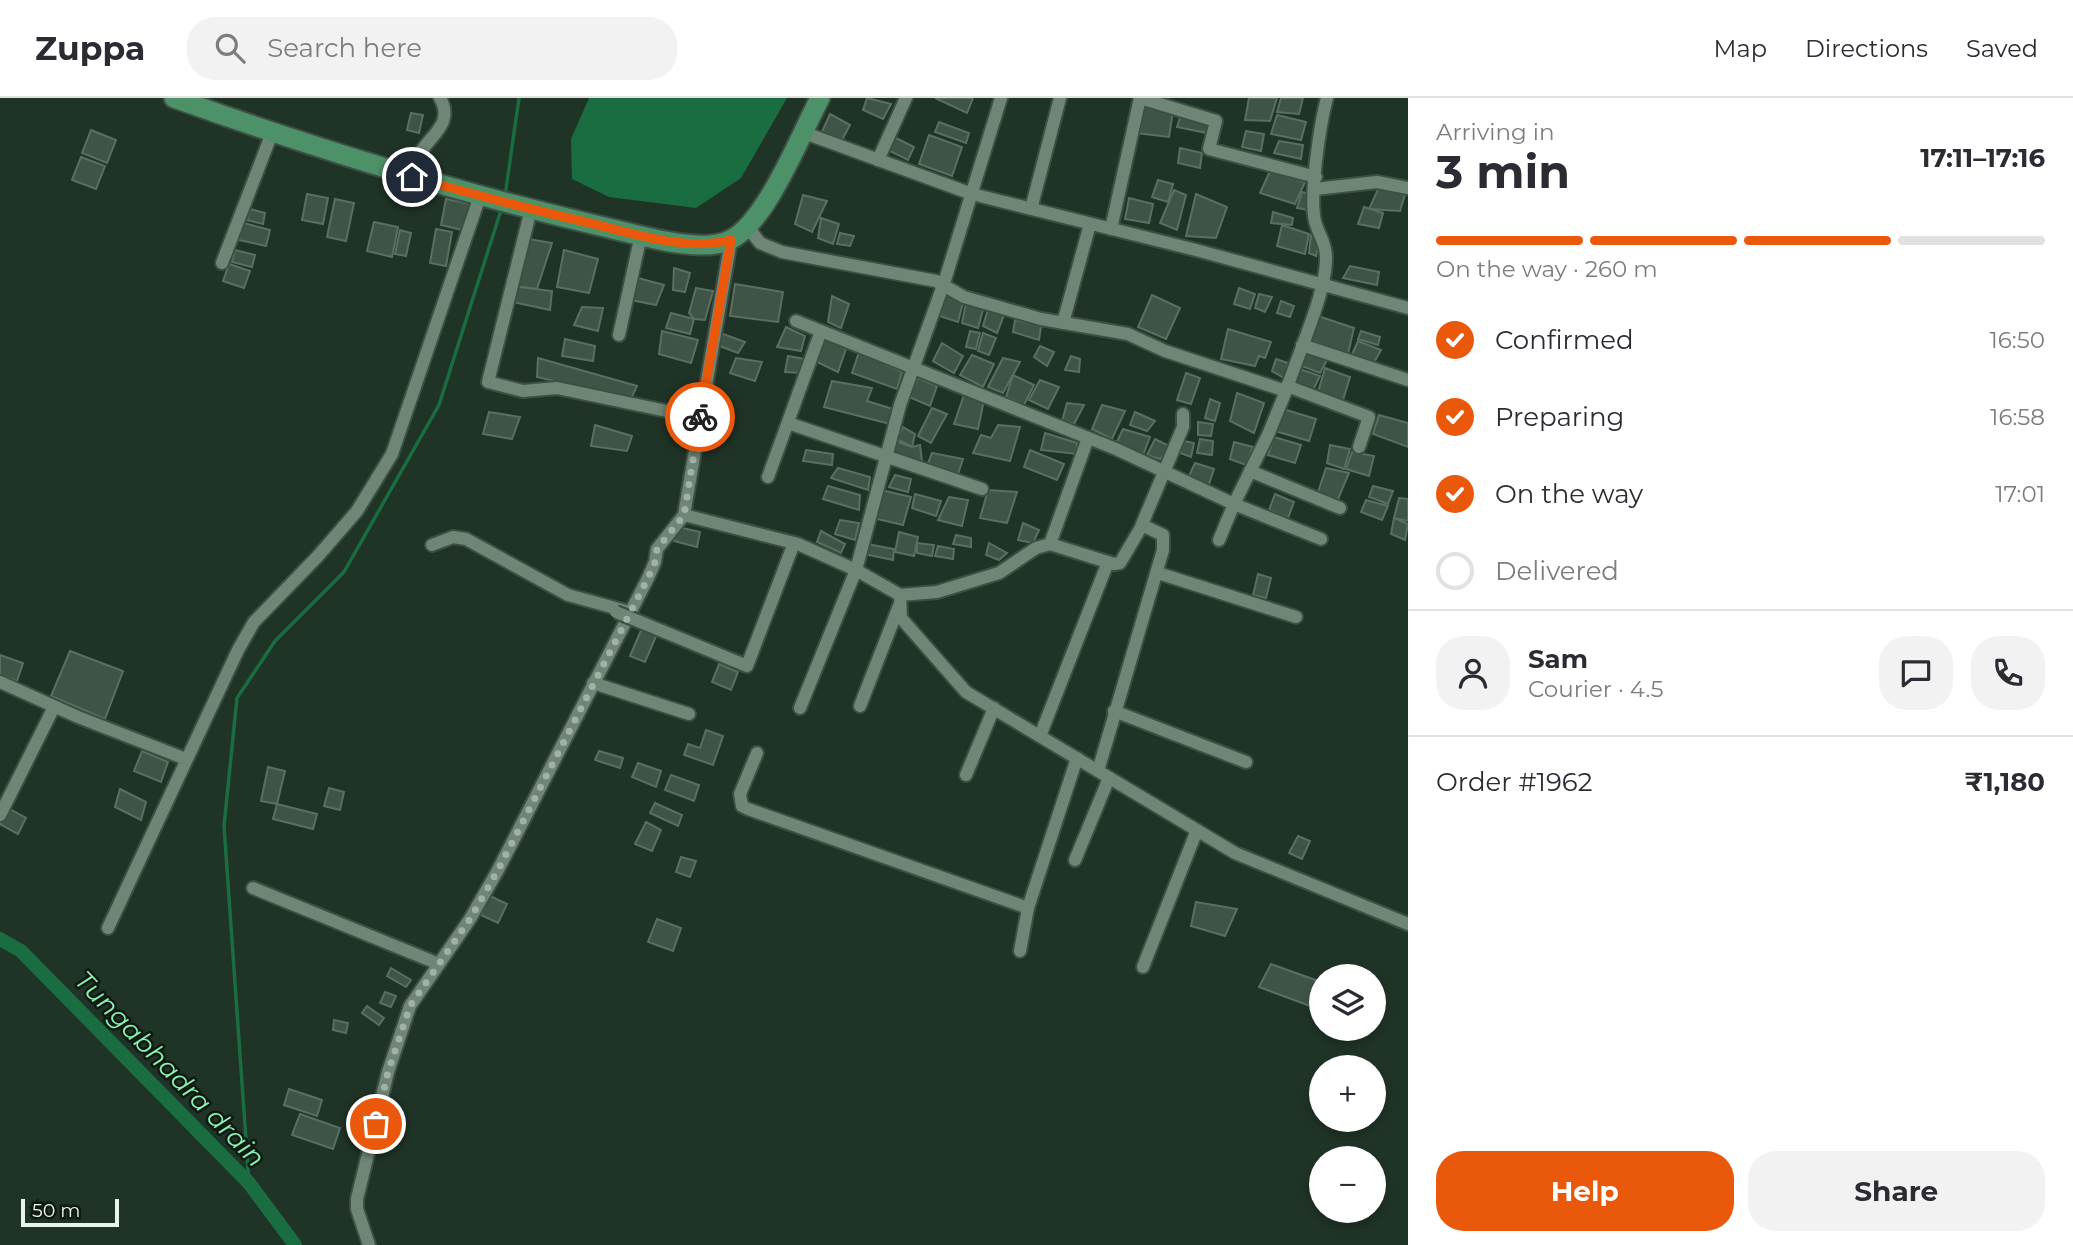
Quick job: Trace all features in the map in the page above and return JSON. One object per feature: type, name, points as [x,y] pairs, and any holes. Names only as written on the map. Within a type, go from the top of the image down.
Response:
[{"type":"main road","points":[[174,98],[272,133],[485,197],[641,235],[712,245],[731,240],[762,210],[820,98]]},
{"type":"street","points":[[412,177],[419,155],[441,130],[445,106],[440,98]]},
{"type":"street","points":[[878,160],[905,98]]},
{"type":"street","points":[[800,708],[856,570],[886,456],[1001,98]]},
{"type":"street","points":[[1031,209],[1060,98]]},
{"type":"street","points":[[1111,229],[1140,98],[1216,121],[1209,149],[1315,183],[1377,182],[1408,188]]},
{"type":"street","points":[[1219,540],[1286,388],[1321,283],[1326,260],[1325,245],[1315,222],[1315,183],[1327,98]]},
{"type":"street","points":[[802,132],[972,194],[1321,283],[1408,308]]},
{"type":"street","points":[[222,263],[272,133]]},
{"type":"street","points":[[108,928],[186,759],[254,622],[357,511],[392,454],[485,197]]},
{"type":"street","points":[[523,207],[488,382],[523,391],[557,388],[700,418]]},
{"type":"street","points":[[1063,323],[1090,224]]},
{"type":"street","points":[[747,226],[761,243],[782,252],[936,281],[942,288],[964,297],[1063,323],[1128,334],[1165,351],[1369,417],[1359,447]]},
{"type":"street","points":[[619,335],[641,235]]},
{"type":"street","points":[[369,1245],[357,1209],[357,1199],[388,1072],[410,1006],[498,870],[655,562],[657,549],[684,515],[731,240]]},
{"type":"street","points":[[796,321],[1088,438],[1234,504],[1321,539]]},
{"type":"street","points":[[768,477],[821,331]]},
{"type":"street","points":[[1302,345],[1408,380]]},
{"type":"street","points":[[684,515],[794,543],[856,570],[900,598],[937,592],[999,573],[1036,548],[1050,544],[1108,562],[1120,563],[1142,525],[1183,427],[1183,414]]},
{"type":"street","points":[[788,424],[982,489]]},
{"type":"street","points":[[1050,544],[1088,438]]},
{"type":"street","points":[[1250,471],[1340,509]]},
{"type":"street","points":[[1075,860],[1104,774],[1114,711],[1158,573],[1163,535],[1142,525]]},
{"type":"street","points":[[432,545],[453,537],[466,539],[568,595],[628,615],[747,666],[794,543]]},
{"type":"street","points":[[1040,736],[1108,562]]},
{"type":"street","points":[[1158,573],[1296,617]]},
{"type":"street","points":[[860,706],[900,598]]},
{"type":"street","points":[[900,598],[901,618],[966,692],[1235,852],[1408,924]]},
{"type":"street","points":[[0,682],[54,707],[186,759]]},
{"type":"street","points":[[593,683],[689,714]]},
{"type":"street","points":[[0,816],[54,707]]},
{"type":"street","points":[[966,775],[994,708]]},
{"type":"street","points":[[1114,711],[1246,762]]},
{"type":"street","points":[[757,753],[740,794],[742,806],[1028,908]]},
{"type":"street","points":[[1020,951],[1028,908],[1077,758]]},
{"type":"street","points":[[1143,967],[1196,830]]},
{"type":"street","points":[[253,888],[439,964]]},
{"type":"shaded area","points":[[589,98],[787,98],[741,178],[696,208],[609,197],[572,179],[571,139]]},
{"type":"building","points":[[867,98],[891,104],[883,119],[863,110]]},
{"type":"building","points":[[935,98],[973,98],[967,113]]},
{"type":"building","points":[[1249,98],[1277,98],[1270,121],[1245,120]]},
{"type":"building","points":[[1281,98],[1303,98],[1299,114],[1277,112]]},
{"type":"building","points":[[1143,107],[1173,111],[1169,137],[1135,133]]},
{"type":"building","points":[[1182,111],[1212,122],[1207,133],[1177,127]]},
{"type":"building","points":[[411,113],[423,115],[419,133],[407,130]]},
{"type":"building","points":[[830,114],[850,125],[840,144],[821,134]]},
{"type":"building","points":[[1277,115],[1306,122],[1301,140],[1271,134]]},
{"type":"building","points":[[939,122],[969,133],[966,143],[935,132]]},
{"type":"building","points":[[91,130],[116,140],[107,163],[82,153]]},
{"type":"building","points":[[1246,131],[1264,134],[1261,151],[1242,147]]},
{"type":"building","points":[[929,135],[962,147],[952,176],[919,164]]},
{"type":"building","points":[[892,136],[914,147],[908,160],[886,149]]},
{"type":"building","points":[[1279,141],[1303,145],[1301,159],[1274,153]]},
{"type":"building","points":[[1180,148],[1202,153],[1200,168],[1178,163]]},
{"type":"building","points":[[81,157],[105,166],[96,189],[72,180]]},
{"type":"building","points":[[1270,171],[1305,182],[1295,204],[1260,193]]},
{"type":"building","points":[[1158,180],[1173,184],[1168,202],[1152,197]]},
{"type":"building","points":[[1379,187],[1406,191],[1400,211],[1369,209]]},
{"type":"building","points":[[1174,190],[1186,195],[1177,230],[1160,223]]},
{"type":"building","points":[[1302,192],[1312,195],[1309,210],[1297,208]]},
{"type":"building","points":[[307,194],[328,198],[323,224],[302,220]]},
{"type":"building","points":[[1196,194],[1227,207],[1216,238],[1186,236]]},
{"type":"building","points":[[803,195],[827,201],[812,232],[795,224]]},
{"type":"building","points":[[1129,198],[1153,204],[1149,223],[1125,219]]},
{"type":"building","points":[[335,199],[354,203],[346,241],[327,237]]},
{"type":"building","points":[[446,199],[471,204],[466,231],[441,225]]},
{"type":"building","points":[[1364,207],[1383,213],[1379,228],[1358,224]]},
{"type":"building","points":[[250,209],[265,213],[263,224],[247,220]]},
{"type":"building","points":[[1273,212],[1293,218],[1292,225],[1271,223]]},
{"type":"building","points":[[821,218],[839,224],[833,244],[818,238]]},
{"type":"building","points":[[374,222],[398,227],[392,257],[367,251]]},
{"type":"building","points":[[244,223],[270,230],[266,246],[239,240]]},
{"type":"building","points":[[1282,225],[1309,234],[1305,254],[1277,246]]},
{"type":"building","points":[[436,229],[452,232],[446,266],[430,263]]},
{"type":"building","points":[[400,230],[411,233],[406,256],[395,254]]},
{"type":"building","points":[[840,233],[854,236],[850,246],[837,244]]},
{"type":"building","points":[[1311,235],[1320,237],[1316,256],[1309,253]]},
{"type":"building","points":[[523,238],[552,243],[537,289],[512,286]]},
{"type":"building","points":[[235,250],[255,255],[252,267],[232,262]]},
{"type":"building","points":[[564,250],[598,259],[589,293],[557,287]]},
{"type":"building","points":[[229,264],[250,271],[244,288],[223,281]]},
{"type":"building","points":[[1350,266],[1379,272],[1377,285],[1343,278]]},
{"type":"building","points":[[674,268],[690,273],[685,292],[673,290]]},
{"type":"building","points":[[638,278],[664,285],[656,305],[626,299]]},
{"type":"building","points":[[735,284],[783,292],[778,322],[730,316]]},
{"type":"building","points":[[512,286],[552,291],[550,310],[508,301]]},
{"type":"building","points":[[696,288],[713,291],[705,320],[694,319],[689,313]]},
{"type":"building","points":[[1239,288],[1255,294],[1250,309],[1234,304]]},
{"type":"building","points":[[946,291],[964,299],[958,322],[940,316]]},
{"type":"building","points":[[1259,294],[1272,297],[1265,312],[1255,308]]},
{"type":"building","points":[[1152,295],[1180,308],[1166,339],[1138,327]]},
{"type":"building","points":[[832,296],[849,304],[841,328],[828,322]]},
{"type":"building","points":[[1281,301],[1294,306],[1290,317],[1277,313]]},
{"type":"building","points":[[966,303],[984,306],[978,328],[962,323]]},
{"type":"building","points":[[582,307],[603,308],[598,331],[574,325]]},
{"type":"building","points":[[988,309],[1004,315],[997,333],[983,326]]},
{"type":"building","points":[[671,313],[694,319],[690,334],[666,328]]},
{"type":"building","points":[[1318,316],[1354,328],[1348,354],[1310,340]]},
{"type":"building","points":[[1015,320],[1041,326],[1039,340],[1013,332]]},
{"type":"building","points":[[786,327],[805,336],[801,351],[777,347]]},
{"type":"building","points":[[1228,329],[1271,342],[1265,358],[1259,356],[1255,366],[1221,359]]},
{"type":"building","points":[[662,331],[698,340],[691,363],[659,354]]},
{"type":"building","points":[[970,331],[980,333],[976,349],[966,347]]},
{"type":"building","points":[[1361,331],[1380,337],[1378,345],[1358,339]]},
{"type":"building","points":[[983,333],[996,338],[989,355],[978,351]]},
{"type":"building","points":[[723,334],[745,342],[738,353],[717,345]]},
{"type":"building","points":[[824,337],[846,349],[838,372],[815,361]]},
{"type":"building","points":[[565,339],[595,346],[593,361],[562,356]]},
{"type":"building","points":[[1358,341],[1381,350],[1372,366],[1350,359]]},
{"type":"building","points":[[942,343],[963,356],[954,373],[933,361]]},
{"type":"building","points":[[1040,346],[1054,352],[1047,366],[1034,357]]},
{"type":"building","points":[[859,352],[902,372],[897,389],[852,373]]},
{"type":"building","points":[[1304,352],[1327,360],[1320,373],[1299,365]]},
{"type":"building","points":[[972,355],[994,364],[983,387],[960,375]]},
{"type":"building","points":[[788,356],[805,359],[802,373],[785,372]]},
{"type":"building","points":[[1071,356],[1080,359],[1079,372],[1065,370]]},
{"type":"building","points":[[538,358],[637,386],[631,399],[537,377]]},
{"type":"building","points":[[736,358],[762,362],[755,381],[730,373]]},
{"type":"building","points":[[1003,358],[1020,362],[1003,393],[988,387]]},
{"type":"building","points":[[1276,359],[1288,363],[1284,378],[1272,371]]},
{"type":"building","points":[[1297,368],[1320,376],[1313,390],[1290,387]]},
{"type":"building","points":[[1325,368],[1350,377],[1343,400],[1318,392]]},
{"type":"building","points":[[1186,373],[1200,378],[1191,404],[1177,400]]},
{"type":"building","points":[[1013,375],[1034,385],[1024,405],[1006,397]]},
{"type":"building","points":[[918,378],[937,386],[930,406],[909,397]]},
{"type":"building","points":[[1040,380],[1059,387],[1048,409],[1029,400]]},
{"type":"building","points":[[832,381],[872,388],[867,401],[893,409],[890,424],[824,407]]},
{"type":"building","points":[[1237,393],[1264,403],[1254,433],[1230,421]]},
{"type":"building","points":[[964,395],[984,400],[978,429],[954,424]]},
{"type":"building","points":[[1210,399],[1220,403],[1215,421],[1205,418]]},
{"type":"building","points":[[708,403],[731,411],[727,422],[705,416]]},
{"type":"building","points":[[1067,403],[1084,405],[1074,424],[1062,421]]},
{"type":"building","points":[[1102,405],[1125,411],[1112,439],[1092,429]]},
{"type":"building","points":[[932,408],[947,414],[931,443],[918,436]]},
{"type":"building","points":[[1283,409],[1316,419],[1309,441],[1275,431]]},
{"type":"building","points":[[489,412],[520,417],[512,439],[483,434]]},
{"type":"building","points":[[1135,412],[1155,421],[1147,431],[1130,425]]},
{"type":"building","points":[[1379,415],[1408,423],[1408,447],[1373,434]]},
{"type":"building","points":[[1198,422],[1213,424],[1211,436],[1198,435]]},
{"type":"building","points":[[595,425],[632,436],[627,451],[591,446]]},
{"type":"building","points":[[998,425],[1020,427],[1010,461],[973,453],[981,435],[991,438]]},
{"type":"building","points":[[903,427],[915,434],[912,447],[897,439]]},
{"type":"building","points":[[1123,429],[1150,437],[1143,455],[1115,446]]},
{"type":"building","points":[[1045,433],[1077,443],[1076,454],[1041,450]]},
{"type":"building","points":[[1274,437],[1301,445],[1295,463],[1268,455]]},
{"type":"building","points":[[1155,439],[1171,447],[1160,459],[1147,455]]},
{"type":"building","points":[[1200,439],[1213,441],[1212,455],[1197,453]]},
{"type":"building","points":[[895,441],[912,447],[920,445],[922,461],[905,459],[891,451]]},
{"type":"building","points":[[1184,441],[1194,443],[1191,457],[1180,453]]},
{"type":"building","points":[[1234,442],[1253,447],[1246,465],[1230,459]]},
{"type":"building","points":[[1330,445],[1350,449],[1344,469],[1327,463]]},
{"type":"building","points":[[806,450],[833,454],[832,465],[803,461]]},
{"type":"building","points":[[1030,450],[1064,464],[1057,480],[1024,467]]},
{"type":"building","points":[[1352,452],[1374,456],[1369,476],[1346,469]]},
{"type":"building","points":[[932,453],[963,459],[957,477],[927,466]]},
{"type":"building","points":[[1195,463],[1214,469],[1208,487],[1188,478]]},
{"type":"building","points":[[838,468],[870,477],[868,490],[831,478]]},
{"type":"building","points":[[1326,468],[1349,473],[1338,499],[1317,495]]},
{"type":"building","points":[[895,475],[911,479],[908,492],[889,487]]},
{"type":"building","points":[[828,486],[860,495],[859,510],[823,499]]},
{"type":"building","points":[[1373,486],[1393,491],[1388,504],[1369,497]]},
{"type":"building","points":[[877,489],[911,497],[903,525],[873,518]]},
{"type":"building","points":[[988,490],[1017,492],[1007,523],[980,518]]},
{"type":"building","points":[[915,494],[941,501],[936,516],[912,508]]},
{"type":"building","points":[[1275,494],[1294,502],[1288,518],[1269,510]]},
{"type":"building","points":[[949,497],[968,500],[962,526],[938,520]]},
{"type":"building","points":[[1399,498],[1408,499],[1408,521],[1394,518]]},
{"type":"building","points":[[1366,500],[1388,506],[1382,520],[1361,512]]},
{"type":"building","points":[[1394,518],[1408,524],[1405,540],[1391,534]]},
{"type":"building","points":[[840,520],[859,523],[855,540],[835,534]]},
{"type":"building","points":[[1023,523],[1039,530],[1033,543],[1018,540]]},
{"type":"building","points":[[678,527],[700,532],[697,547],[674,541]]},
{"type":"building","points":[[821,531],[845,544],[841,553],[817,542]]},
{"type":"building","points":[[899,532],[918,537],[914,556],[895,552]]},
{"type":"building","points":[[956,535],[971,538],[971,547],[953,544]]},
{"type":"building","points":[[917,543],[934,545],[932,556],[917,553]]},
{"type":"building","points":[[989,543],[1007,553],[999,560],[986,555]]},
{"type":"building","points":[[867,544],[894,549],[893,560],[864,554]]},
{"type":"building","points":[[938,546],[954,549],[953,559],[935,556]]},
{"type":"building","points":[[1258,574],[1271,578],[1266,598],[1253,595]]},
{"type":"building","points":[[642,628],[657,634],[645,662],[630,656]]},
{"type":"building","points":[[70,651],[123,671],[105,719],[51,696]]},
{"type":"building","points":[[0,655],[23,663],[17,681],[0,675]]},
{"type":"building","points":[[719,664],[738,672],[731,690],[712,682]]},
{"type":"building","points":[[706,730],[723,736],[713,765],[684,755],[688,744],[700,748]]},
{"type":"building","points":[[142,751],[168,762],[161,782],[134,771]]},
{"type":"building","points":[[599,751],[623,758],[620,768],[595,760]]},
{"type":"building","points":[[638,763],[661,771],[656,787],[632,777]]},
{"type":"building","points":[[268,767],[285,771],[277,804],[261,801]]},
{"type":"building","points":[[671,775],[699,785],[694,801],[665,790]]},
{"type":"building","points":[[329,788],[344,792],[340,810],[324,806]]},
{"type":"building","points":[[120,789],[146,802],[141,820],[115,807]]},
{"type":"building","points":[[655,803],[682,815],[678,826],[650,813]]},
{"type":"building","points":[[277,804],[317,814],[313,829],[273,819]]},
{"type":"building","points":[[8,808],[26,818],[18,834],[0,824]]},
{"type":"building","points":[[646,822],[661,830],[652,851],[635,844]]},
{"type":"building","points":[[1298,836],[1310,841],[1302,859],[1289,853]]},
{"type":"building","points":[[681,857],[696,861],[690,877],[676,872]]},
{"type":"building","points":[[490,896],[507,904],[498,923],[481,915]]},
{"type":"building","points":[[1196,902],[1237,909],[1225,936],[1191,926]]},
{"type":"building","points":[[657,919],[681,928],[673,951],[648,942]]},
{"type":"building","points":[[1271,964],[1309,978],[1309,1006],[1259,987]]},
{"type":"building","points":[[391,968],[411,980],[406,987],[387,976]]},
{"type":"building","points":[[385,992],[396,996],[391,1007],[380,1003]]},
{"type":"building","points":[[367,1006],[384,1018],[379,1025],[362,1013]]},
{"type":"building","points":[[334,1020],[348,1023],[346,1033],[333,1030]]},
{"type":"building","points":[[289,1089],[322,1100],[317,1116],[284,1105]]},
{"type":"building","points":[[300,1114],[340,1128],[333,1149],[292,1135]]},
{"type":"waterway","points":[[505,196],[519,98]]},
{"type":"waterway","points":[[249,1183],[224,826],[237,698],[275,641],[344,572],[439,405],[502,207]]},
{"type":"waterway","name":"Tungabhadra drain","points":[[0,939],[21,951],[249,1183],[295,1245]]},
{"type":"way so far","points":[[376,1124],[388,1072],[410,1006],[470,919],[498,870],[648,578],[657,549],[684,515],[700,417]]},
{"type":"route","points":[[412,177],[626,232],[691,244],[712,245],[731,240],[700,417]]}]
